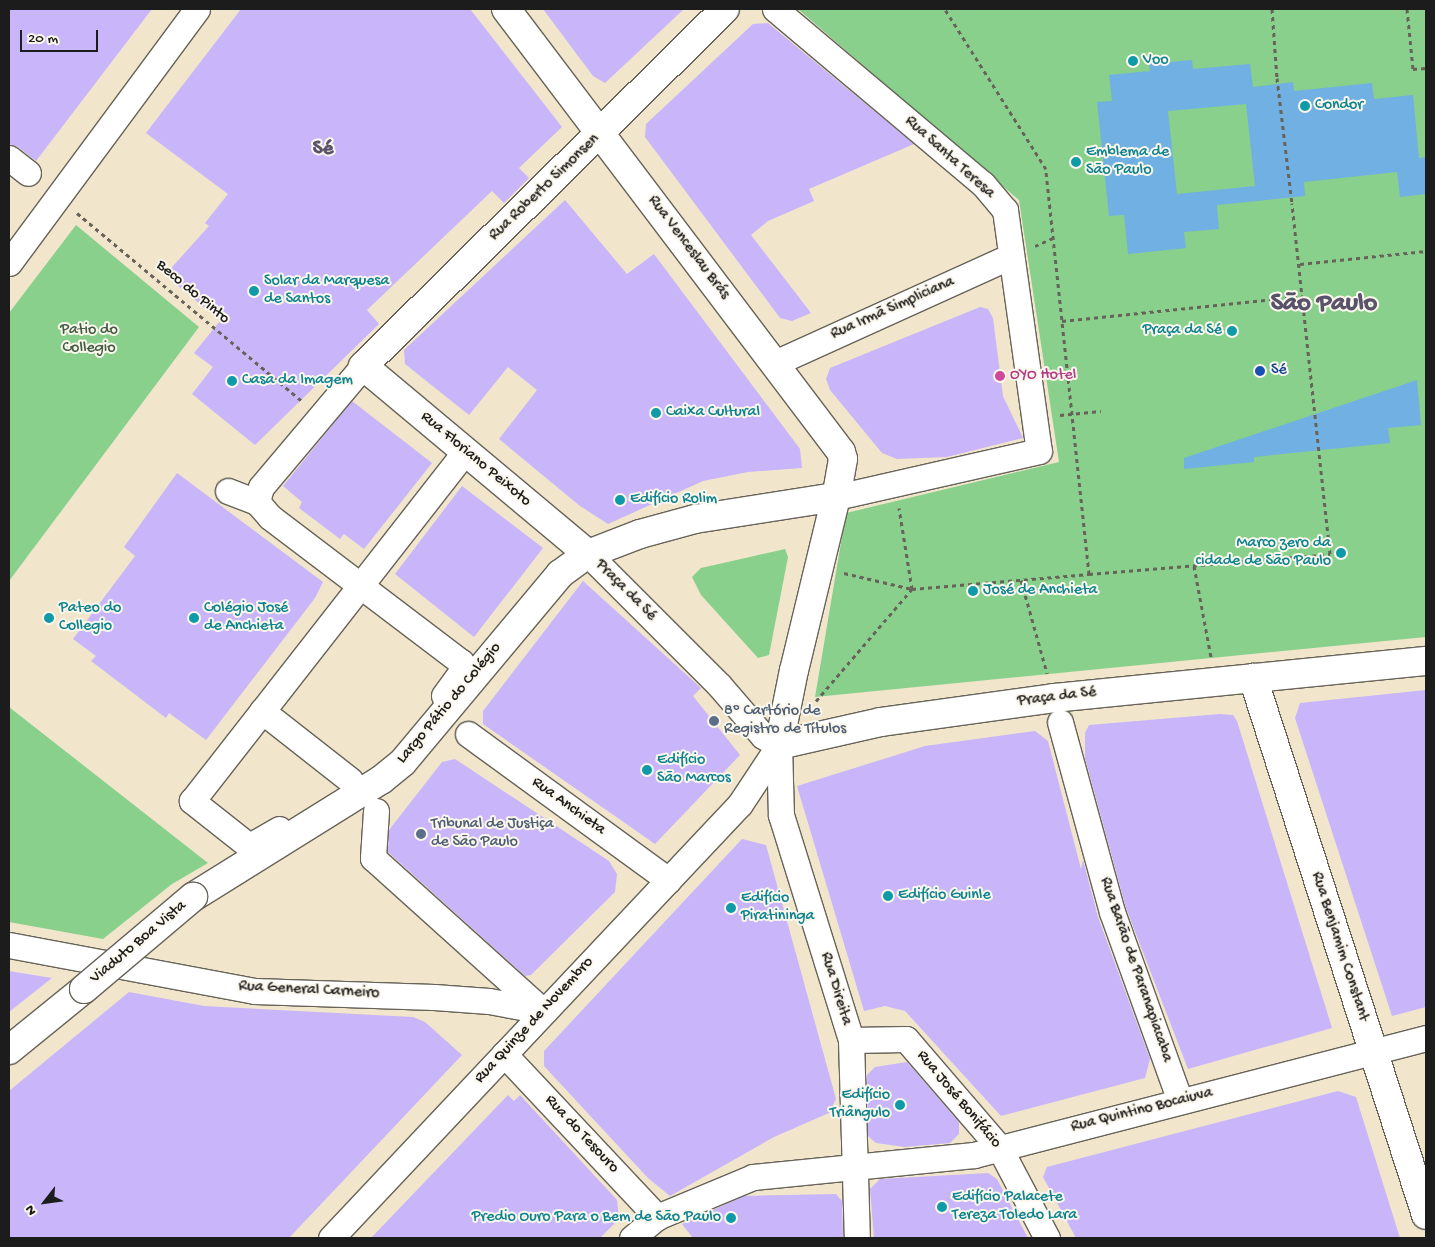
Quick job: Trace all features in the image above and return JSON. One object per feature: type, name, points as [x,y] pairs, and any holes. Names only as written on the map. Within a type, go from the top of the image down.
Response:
[{"type":"main road","name":"Rua Venceslau Brás","points":[[506,9],[841,452],[843,459],[836,497]]},
{"type":"main road","name":"Rua Roberto Simonsen","points":[[363,366],[601,134],[725,9]]},
{"type":"main road","name":"Rua Floriano Peixoto","points":[[363,366],[588,554]]},
{"type":"main road","name":"Praça da Sé","points":[[588,554],[640,534],[695,519],[836,497]]},
{"type":"main road","points":[[779,744],[796,660],[836,497]]},
{"type":"main road","name":"Largo Pátio do Colégio","points":[[193,897],[381,780],[403,762],[560,574],[588,554]]},
{"type":"main road","name":"Praça da Sé","points":[[779,744],[881,722],[1054,698],[1426,662]]},
{"type":"main road","name":"Rua Benjamim Constant","points":[[1253,678],[1426,1216]]},
{"type":"main road","name":"Viaduto Boa Vista","points":[[9,1050],[193,897]]},
{"type":"street","name":"Rua Santa Teresa","points":[[775,9],[984,184],[1005,210],[1039,451]]},
{"type":"street","points":[[9,263],[59,198],[186,13]]},
{"type":"street","name":"Rua Irmã Simpliciana","points":[[775,363],[1011,256]]},
{"type":"street","points":[[228,491],[257,502],[261,487],[363,366]]},
{"type":"street","name":"Praça da Sé","points":[[836,497],[1039,451]]},
{"type":"street","points":[[350,780],[262,711],[465,452]]},
{"type":"street","name":"Largo Pátio do Colégio","points":[[257,502],[270,517],[461,662],[464,668],[415,734],[387,761],[358,782],[249,846],[192,801],[262,711]]},
{"type":"street","name":"Praça da Sé","points":[[588,554],[693,658],[763,736],[779,744]]},
{"type":"street","name":"Rua Barão de Paranapiacaba","points":[[1060,722],[1112,912],[1180,1101]]},
{"type":"street","name":"Rua Anchieta","points":[[468,734],[668,880]]},
{"type":"street","name":"Rua Quinze de Novembro","points":[[331,1238],[740,804],[779,744]]},
{"type":"street","name":"Rua Direita","points":[[779,744],[780,815],[851,1040],[857,1238]]},
{"type":"street","points":[[376,811],[373,858],[543,1011]]},
{"type":"street","name":"Rua General Carneiro","points":[[9,945],[255,991],[434,997],[489,1002],[543,1011]]},
{"type":"street","name":"Rua José Bonifácio","points":[[851,1040],[906,1038],[999,1147],[1047,1238]]},
{"type":"street","name":"Rua Quintino Bocaiuva","points":[[632,1238],[658,1217],[753,1177],[974,1155],[1426,1038]]},
{"type":"street","name":"Rua do Tesouro","points":[[504,1054],[658,1217]]},
{"type":"path","points":[[945,9],[1046,169],[1089,574]]},
{"type":"path","points":[[840,572],[912,589],[1330,554],[1272,9]]},
{"type":"path","points":[[1407,9],[1413,69],[1426,68]]},
{"type":"path","name":"Beco do Pinto","points":[[59,198],[306,403]]},
{"type":"path","points":[[1300,264],[1426,252]]},
{"type":"path","points":[[1062,320],[1303,296]]},
{"type":"path","points":[[1035,417],[1101,411]]},
{"type":"path","points":[[810,710],[912,589],[895,484]]},
{"type":"path","points":[[1194,566],[1213,665]]},
{"type":"path","points":[[1021,580],[1047,676]]},
{"type":"green space","name":"Praça da Sé","points":[[798,9],[1426,9],[1426,637],[815,697],[846,513],[1059,462],[1019,200]]},
{"type":"green space","name":"Patio do Collegio","points":[[76,225],[199,327],[9,581],[9,313]]},
{"type":"green space","points":[[785,549],[788,557],[769,655],[758,658],[701,595],[692,577],[701,568]]},
{"type":"green space","points":[[9,707],[208,863],[172,884],[103,939],[9,922]]},
{"type":"water","points":[[1192,60],[1193,69],[1250,64],[1253,87],[1293,82],[1294,91],[1372,83],[1374,99],[1413,95],[1419,158],[1426,157],[1426,194],[1400,197],[1397,172],[1304,182],[1305,196],[1217,205],[1219,229],[1184,232],[1186,248],[1128,254],[1124,215],[1109,216],[1097,102],[1112,101],[1109,75],[1150,71],[1149,64]],"holes":[[[1246,104],[1255,186],[1177,194],[1168,111]]]},
{"type":"water","points":[[1417,380],[1421,425],[1388,428],[1390,443],[1254,457],[1254,462],[1184,469],[1184,458]]},
{"type":"building","points":[[9,9],[152,9],[36,161],[18,147],[9,144]]},
{"type":"building","points":[[241,9],[470,9],[562,127],[519,168],[529,178],[504,203],[492,191],[367,310],[379,324],[255,445],[192,394],[213,367],[194,353],[220,321],[165,275],[209,226],[205,223],[228,194],[146,133]]},
{"type":"building","points":[[543,9],[684,9],[605,83],[593,76]]},
{"type":"building","points":[[768,23],[914,144],[809,189],[814,201],[768,221],[751,235],[811,313],[792,321],[780,318],[645,137],[646,124],[753,24]]},
{"type":"building","points":[[565,200],[627,274],[654,254],[800,449],[802,468],[748,472],[703,481],[608,524],[580,506],[499,439],[537,390],[508,367],[469,415],[405,364],[404,350]]},
{"type":"building","points":[[980,307],[988,309],[993,318],[1003,396],[1023,438],[947,457],[897,459],[882,453],[830,390],[826,379],[830,368]]},
{"type":"building","points":[[352,401],[432,463],[364,549],[344,534],[340,539],[299,508],[302,502],[283,486]]},
{"type":"building","name":"Colégio José de Anchieta","points":[[177,473],[323,582],[315,598],[206,740],[169,713],[166,718],[91,661],[96,656],[73,639],[135,556],[124,547]]},
{"type":"building","points":[[462,486],[543,548],[474,637],[395,574]]},
{"type":"building","points":[[583,581],[701,688],[693,696],[740,755],[655,844],[483,724],[483,711]]},
{"type":"building","points":[[1426,690],[1426,1007],[1392,1016],[1295,718],[1300,703]]},
{"type":"building","points":[[1220,714],[1233,715],[1237,721],[1332,1028],[1188,1069],[1126,908],[1085,758],[1085,733],[1089,725]]},
{"type":"building","points":[[1035,731],[1048,741],[1081,869],[1083,860],[1098,917],[1150,1059],[1145,1078],[1001,1116],[905,1011],[885,1006],[864,1011],[797,786],[925,746]]},
{"type":"building","points":[[455,759],[609,861],[617,874],[615,892],[531,975],[525,976],[388,852],[389,830],[442,762]]},
{"type":"building","points":[[742,839],[766,845],[836,1099],[829,1113],[774,1137],[670,1196],[648,1178],[544,1066],[544,1051]]},
{"type":"building","points":[[9,971],[21,973],[52,978],[9,1012]]},
{"type":"building","points":[[129,992],[204,1006],[413,1017],[425,1022],[462,1055],[289,1238],[9,1238],[9,1091]]},
{"type":"building","points":[[907,1062],[959,1122],[959,1134],[950,1143],[905,1147],[876,1143],[868,1136],[867,1075],[875,1067]]},
{"type":"building","points":[[1338,1091],[1356,1097],[1400,1238],[1076,1238],[1043,1177],[1047,1167]]},
{"type":"building","points":[[508,1095],[514,1101],[520,1095],[617,1200],[619,1219],[600,1238],[371,1238]]},
{"type":"building","name":"Edifício Palacete Tereza Toledo Lara","points":[[988,1173],[997,1179],[1028,1238],[874,1238],[870,1189],[880,1179]]},
{"type":"building","points":[[836,1194],[842,1201],[843,1238],[693,1238],[682,1224],[744,1196]]},
{"type":"place","name":"Voo","points":[[1133,61]]},
{"type":"place","name":"Condor","points":[[1305,106]]},
{"type":"place","name":"Emblema de São Paulo","points":[[1076,162]]},
{"type":"place","name":"Solar da Marquesa de Santos","points":[[254,291]]},
{"type":"place","name":"Praça da Sé","points":[[1232,331]]},
{"type":"place","name":"Sé","points":[[1260,371]]},
{"type":"place","name":"OYO Hotel","points":[[1000,376]]},
{"type":"place","name":"Casa da Imagem","points":[[232,381]]},
{"type":"place","name":"Caixa Cultural","points":[[656,413]]},
{"type":"place","name":"Edifício Rolim","points":[[620,500]]},
{"type":"place","name":"Marco zero da cidade de São Paulo","points":[[1341,553]]},
{"type":"place","name":"José de Anchieta","points":[[973,591]]},
{"type":"place","name":"Pateo do Collegio","points":[[49,618]]},
{"type":"place","name":"Colégio José de Anchieta","points":[[194,618]]},
{"type":"place","name":"8º Cartório de Registro de Títulos","points":[[714,721]]},
{"type":"place","name":"Edifício São Marcos","points":[[647,770]]},
{"type":"place","name":"Tribunal de Justiça de São Paulo","points":[[421,834]]},
{"type":"place","name":"Edifício Guinle","points":[[888,896]]},
{"type":"place","name":"Edifício Piratininga","points":[[731,908]]},
{"type":"place","name":"Edifício Triângulo","points":[[900,1105]]},
{"type":"place","name":"Edifício Palacete Tereza Toledo Lara","points":[[942,1207]]},
{"type":"place","name":"Predio Ouro Para o Bem de São Paulo","points":[[731,1218]]},
{"type":"district","name":"Sé","points":[[323,150]]},
{"type":"district","name":"São Paulo","points":[[1324,305]]}]
